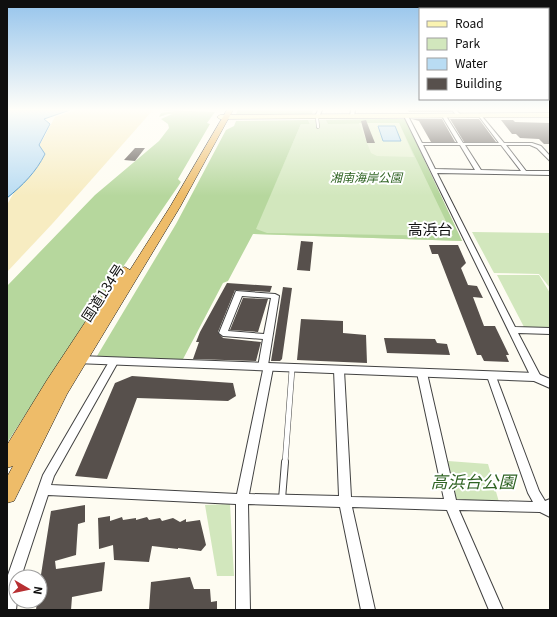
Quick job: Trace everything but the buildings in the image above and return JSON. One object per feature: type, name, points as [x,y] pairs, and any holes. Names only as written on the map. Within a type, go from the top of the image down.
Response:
[{"type":"highway","name":"国道134号","points":[[7,461],[52,384],[209,139]]},
{"type":"highway","name":"国道134号","points":[[7,494],[79,360],[165,225],[212,139]]},
{"type":"street","points":[[417,139],[536,377]]},
{"type":"street","points":[[459,139],[479,172]]},
{"type":"street","points":[[499,139],[525,173]]},
{"type":"street","points":[[419,144],[530,144],[539,147],[550,159]]},
{"type":"street","points":[[433,172],[550,173]]},
{"type":"street","points":[[244,610],[242,499],[265,368],[268,337],[275,296],[239,293],[222,333],[268,337]]},
{"type":"street","points":[[512,330],[550,331]]},
{"type":"street","points":[[79,360],[536,377],[550,384]]},
{"type":"street","points":[[9,610],[15,575],[49,475],[113,362]]},
{"type":"street","points":[[339,370],[345,501],[368,610]]},
{"type":"street","points":[[422,373],[451,504],[496,610]]},
{"type":"street","points":[[492,376],[534,493],[548,508]]},
{"type":"street","points":[[43,490],[242,499],[548,508]]},
{"type":"lane","points":[[282,500],[292,368]]},
{"type":"green space","points":[[161,139],[201,139],[178,179],[181,182],[84,324],[7,443],[7,286],[95,195]]},
{"type":"green space","points":[[221,139],[295,139],[256,229],[267,233],[453,236],[407,139],[414,139],[462,241],[253,234],[228,281],[223,283],[182,361],[97,356],[176,224]]},
{"type":"green space","name":"湘南海岸公園","points":[[295,139],[414,139],[462,241],[253,234]]},
{"type":"green space","points":[[365,139],[406,139],[414,157],[377,156],[371,153]]},
{"type":"green space","points":[[472,232],[550,233],[550,288],[539,274],[494,273]]},
{"type":"green space","points":[[497,275],[539,275],[550,293],[550,327],[524,327]]},
{"type":"green space","name":"高浜台公園","points":[[448,461],[488,464],[499,502],[456,499]]},
{"type":"green space","points":[[230,504],[234,576],[217,576],[205,505]]},
{"type":"sand","points":[[43,139],[128,139],[53,223],[7,272],[7,205]]},
{"type":"water","points":[[7,139],[42,139],[39,145],[45,154],[38,167],[29,178],[7,198]]},
{"type":"water","points":[[382,139],[400,139],[401,141],[383,141]]},
{"type":"district","name":"高浜台","points":[[430,230]]}]
